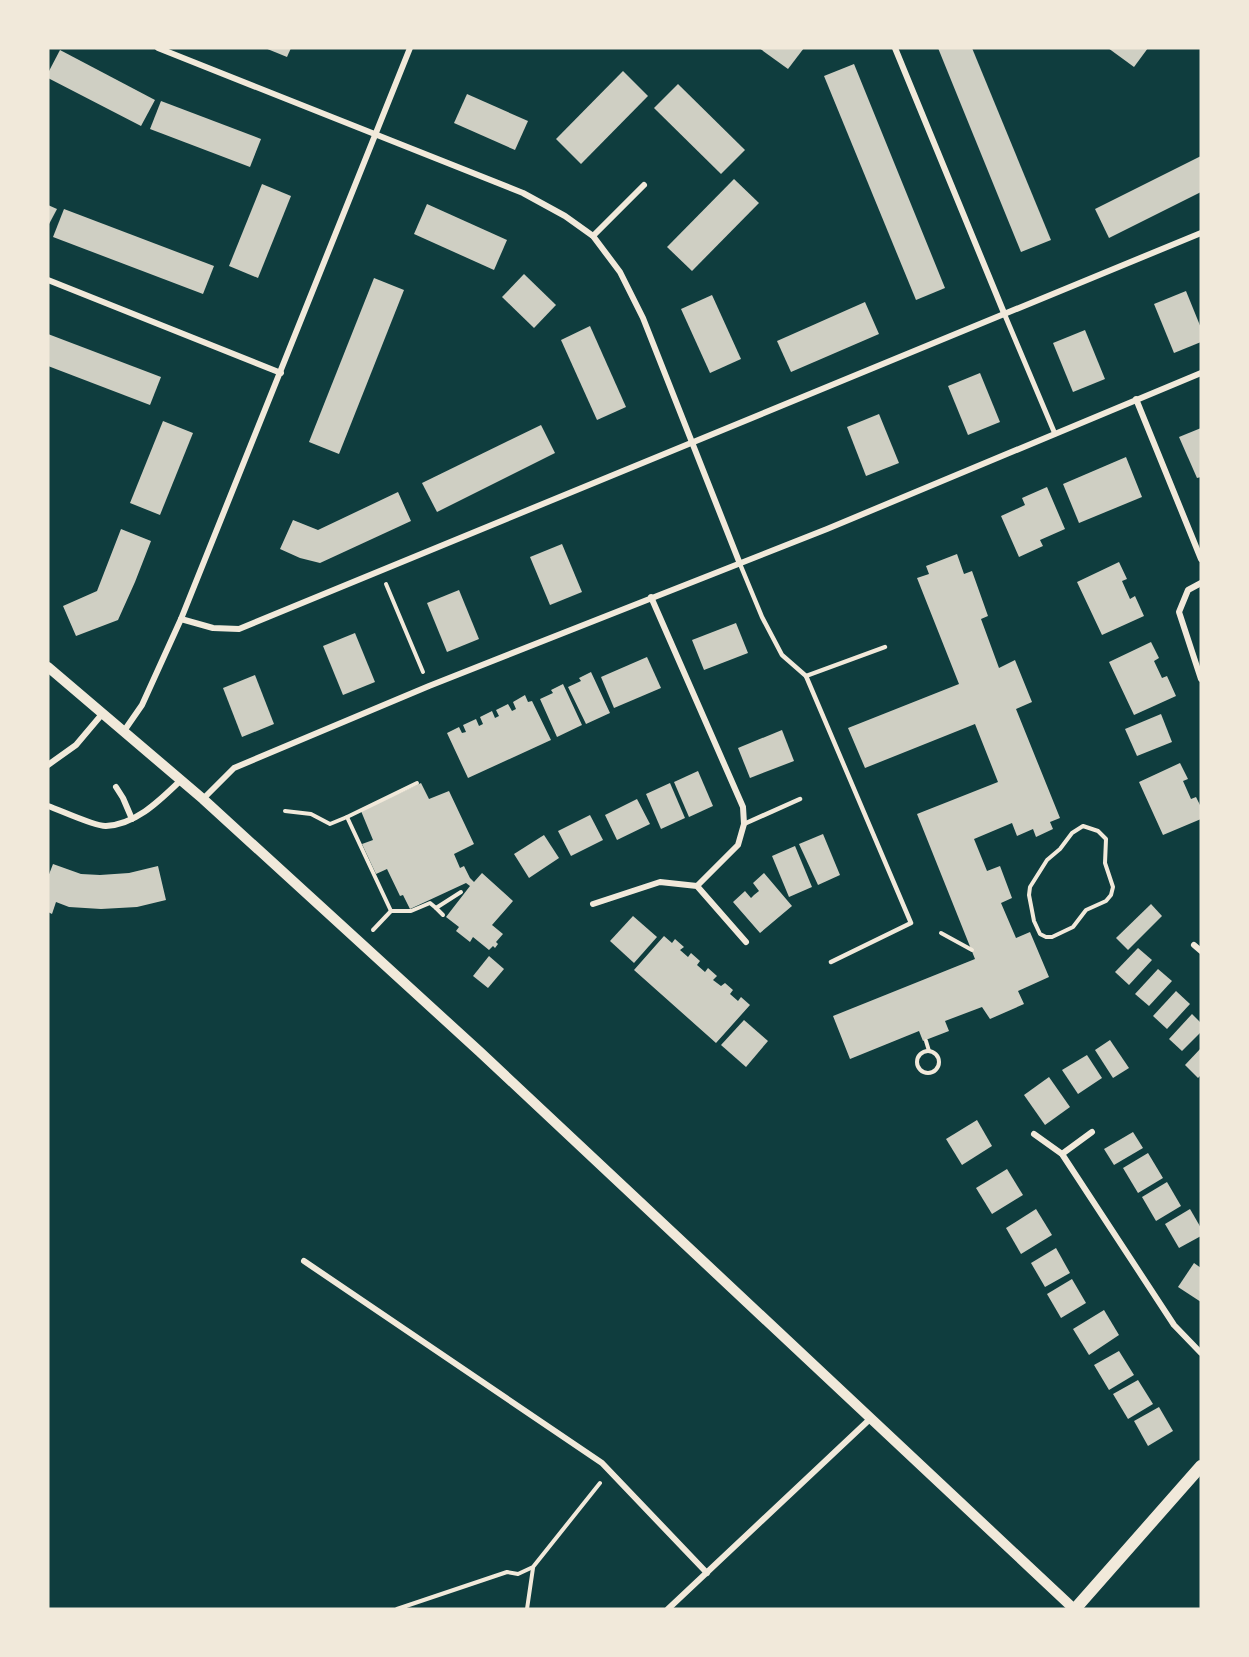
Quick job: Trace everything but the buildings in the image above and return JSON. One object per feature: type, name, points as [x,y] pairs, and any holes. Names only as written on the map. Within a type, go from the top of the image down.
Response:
[{"type":"main road","points":[[1075,1609],[1201,1466]]},
{"type":"street","points":[[158,48],[523,193],[565,216],[593,236],[620,272],[643,318],[740,564]]},
{"type":"street","points":[[124,731],[142,705],[182,619],[410,48]]},
{"type":"street","points":[[895,48],[1055,435]]},
{"type":"street","points":[[593,236],[644,185]]},
{"type":"street","points":[[182,619],[213,628],[239,629],[1201,233]]},
{"type":"street","points":[[48,280],[281,373]]},
{"type":"street","points":[[203,799],[234,768],[429,686],[740,564],[1201,373]]},
{"type":"street","points":[[1136,399],[1201,559]]},
{"type":"street","points":[[1201,584],[1188,591],[1179,612],[1201,679]]},
{"type":"street","points":[[651,597],[743,807],[744,824],[738,844],[697,886]]},
{"type":"street","points":[[48,667],[203,799],[480,1052],[1075,1609]]},
{"type":"street","points":[[48,765],[76,745],[103,713]]},
{"type":"street","points":[[48,806],[104,826],[132,819],[154,805],[181,780]]},
{"type":"street","points":[[116,787],[132,819]]},
{"type":"street","points":[[593,904],[660,882],[697,886],[746,942]]},
{"type":"street","points":[[1194,945],[1201,951]]},
{"type":"street","points":[[1062,1154],[1092,1132]]},
{"type":"street","points":[[1034,1134],[1062,1154],[1174,1325],[1201,1353]]},
{"type":"street","points":[[304,1261],[593,1456],[707,1573]]},
{"type":"street","points":[[669,1609],[870,1419]]},
{"type":"lane","points":[[740,564],[762,617],[782,655],[806,676],[911,922],[831,962]]},
{"type":"lane","points":[[806,676],[885,647]]},
{"type":"lane","points":[[744,824],[800,799]]},
{"type":"path","points":[[381,572],[429,686]]},
{"type":"path","points":[[285,811],[311,814],[330,824],[417,783]]},
{"type":"path","points":[[347,817],[391,911]]},
{"type":"path","points":[[1083,826],[1098,831],[1106,839],[1105,863],[1113,887],[1106,901],[1086,909],[1073,927],[1052,937],[1046,937],[1040,934],[1034,921],[1030,887],[1038,877],[1042,866],[1064,843],[1072,833],[1083,826]]},
{"type":"path","points":[[436,908],[461,892]]},
{"type":"path","points":[[370,934],[391,911],[411,911],[430,903],[443,915]]},
{"type":"path","points":[[941,933],[972,950]]},
{"type":"path","points":[[926,1041],[929,1051]]},
{"type":"path","points":[[929,1051],[936,1054],[939,1064],[932,1072],[925,1072],[920,1068],[918,1061],[923,1053],[929,1051]]},
{"type":"path","points":[[397,1609],[507,1572],[518,1574],[533,1567],[610,1471]]},
{"type":"path","points":[[527,1609],[533,1567]]}]
